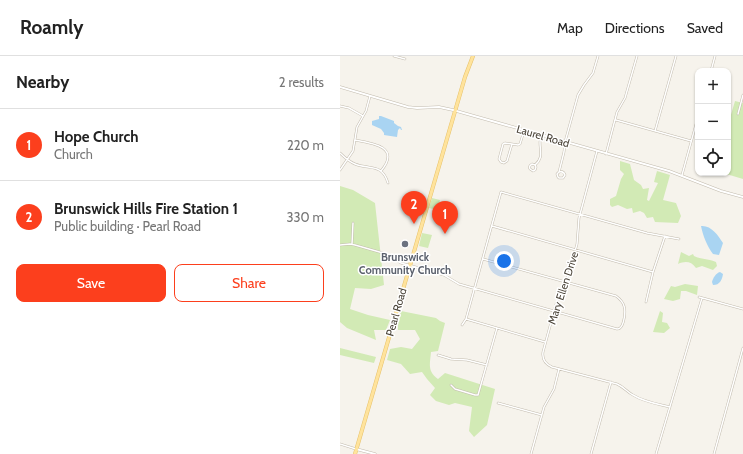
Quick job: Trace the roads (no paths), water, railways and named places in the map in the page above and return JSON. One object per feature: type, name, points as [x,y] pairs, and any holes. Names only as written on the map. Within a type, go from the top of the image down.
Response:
[{"type":"main road","name":"Pearl Road","points":[[355,454],[473,56]]},
{"type":"street","points":[[394,56],[405,59]]},
{"type":"street","points":[[559,172],[565,142],[578,96],[593,73],[598,56]]},
{"type":"street","points":[[606,154],[615,120],[625,98],[637,56]]},
{"type":"street","points":[[655,130],[676,56]]},
{"type":"street","points":[[712,68],[715,56]]},
{"type":"street","name":"Laurel Road","points":[[340,87],[408,107],[439,107],[456,111],[682,175],[721,191],[743,197]]},
{"type":"street","points":[[738,114],[743,94]]},
{"type":"street","points":[[340,170],[353,151],[358,127],[370,96]]},
{"type":"street","points":[[340,106],[349,108],[363,116]]},
{"type":"street","points":[[615,120],[691,141]]},
{"type":"street","points":[[682,175],[695,127]]},
{"type":"street","points":[[512,144],[507,161],[505,163],[501,162],[499,159],[503,144],[506,143],[512,144],[517,145],[520,144],[524,130]]},
{"type":"street","points":[[535,165],[541,154],[539,143],[541,135]]},
{"type":"street","points":[[355,140],[382,147],[387,151],[388,158],[381,171]]},
{"type":"street","name":"Mary Ellen Drive","points":[[559,368],[549,365],[544,359],[543,352],[557,300],[563,291],[578,240],[578,223],[597,151]]},
{"type":"street","points":[[340,153],[355,164],[374,167],[381,171],[386,177],[388,183]]},
{"type":"street","points":[[462,325],[466,319],[475,289],[501,192],[647,233],[679,239]]},
{"type":"street","points":[[352,244],[353,223]]},
{"type":"street","points":[[492,226],[654,272]]},
{"type":"street","points":[[646,302],[665,236]]},
{"type":"street","points":[[340,245],[352,244],[383,253],[398,262],[441,274],[455,282],[475,289],[617,329],[622,327],[625,312],[623,302],[613,295],[483,259]]},
{"type":"street","points":[[698,297],[743,309]]},
{"type":"street","points":[[656,454],[702,298]]},
{"type":"street","points":[[466,319],[545,342]]},
{"type":"street","points":[[451,385],[455,389],[478,395],[497,328]]},
{"type":"street","points":[[714,454],[743,348]]},
{"type":"street","points":[[438,355],[451,359],[467,360],[487,365]]},
{"type":"street","points":[[531,454],[542,415],[554,389],[559,368],[611,382],[623,387],[637,398],[670,407]]},
{"type":"street","points":[[591,454],[611,382]]},
{"type":"street","points":[[498,403],[542,415]]},
{"type":"street","points":[[340,444],[375,454]]},
{"type":"water","points":[[379,116],[394,121],[394,123],[401,127],[402,130],[400,128],[398,130],[397,137],[384,135],[381,129],[372,125],[372,121],[379,119]]},
{"type":"water","points":[[701,226],[711,229],[723,243],[719,255],[713,254],[711,251]]},
{"type":"water","points":[[720,272],[723,274],[721,280],[719,283],[713,285],[712,282],[714,277]]},
{"type":"place","name":"Brunswick Hills Fire Station 1","points":[[414,224]]},
{"type":"place","name":"Hope Church","points":[[445,234]]},
{"type":"place","name":"Brunswick Community Church","points":[[405,244]]}]
